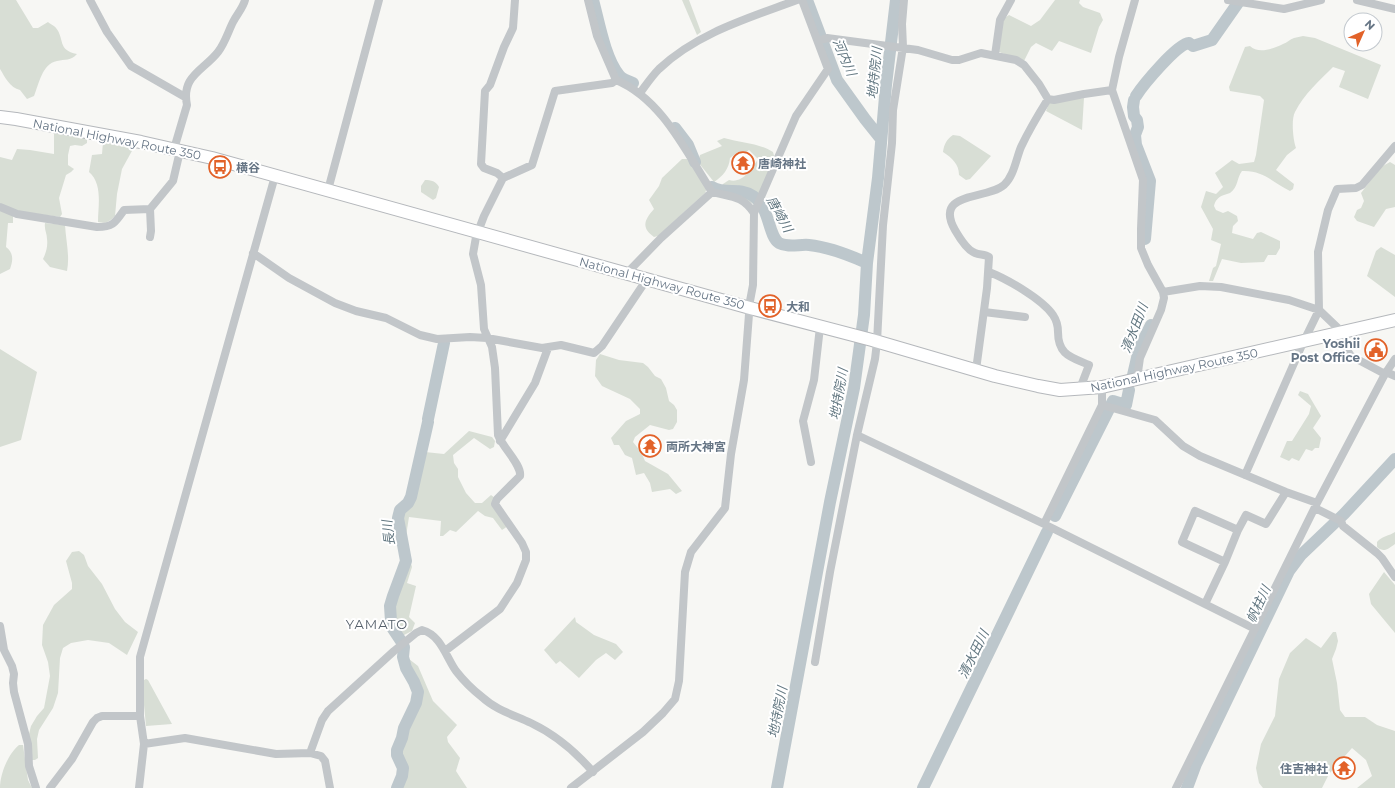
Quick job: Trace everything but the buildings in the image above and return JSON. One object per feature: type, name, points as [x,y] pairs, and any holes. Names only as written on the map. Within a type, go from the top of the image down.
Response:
[{"type":"highway","name":"National Highway Route 350","points":[[0,117],[44,124],[212,158],[976,370],[1038,386],[1060,390],[1082,390],[1102,387],[1395,320]]},
{"type":"street","points":[[90,0],[107,32],[131,66],[185,97]]},
{"type":"street","points":[[150,237],[150,209],[172,181],[187,105],[185,97],[188,83],[193,76],[218,52],[226,41],[233,23],[245,0]]},
{"type":"street","points":[[328,190],[379,0]]},
{"type":"street","points":[[503,178],[497,173],[484,168],[482,164],[483,112],[485,91],[490,85],[504,47],[513,28],[515,0]]},
{"type":"street","points":[[588,0],[597,36],[616,80],[627,84],[640,93],[655,108],[672,129],[712,192],[744,200],[756,209]]},
{"type":"street","points":[[640,93],[669,60],[707,36],[797,0]]},
{"type":"street","points":[[571,788],[648,727],[670,707],[675,699],[679,681],[685,572],[691,552],[725,508],[731,454],[744,380],[754,270],[756,209],[796,116],[828,69],[823,40],[802,0]]},
{"type":"street","points":[[815,662],[830,572],[856,435],[875,359],[883,225],[892,143],[893,110],[901,47],[904,0]]},
{"type":"street","points":[[995,55],[1000,20],[1011,0]]},
{"type":"street","points":[[1135,0],[1119,57],[1112,90],[1143,180],[1140,229],[1141,248],[1148,266],[1163,292],[1164,298],[1161,310],[1140,358],[1137,379]]},
{"type":"street","points":[[1228,0],[1284,9],[1321,0]]},
{"type":"street","points":[[1357,0],[1395,9]]},
{"type":"street","points":[[823,40],[901,47],[928,52],[952,60],[959,60],[981,52],[1016,60],[1024,65],[1048,99],[1054,100],[1112,90]]},
{"type":"street","points":[[445,651],[500,609],[517,583],[526,560],[526,552],[522,543],[495,504],[497,499],[520,476],[521,471],[503,446],[498,436],[495,368],[492,347],[484,329],[481,285],[473,254],[478,232],[484,216],[503,178],[532,165],[555,91],[612,83],[616,80]]},
{"type":"street","points":[[976,370],[989,272],[989,257],[974,253],[969,249],[956,232],[951,222],[950,212],[952,206],[964,198],[994,191],[1004,185],[1014,166],[1020,148],[1048,99]]},
{"type":"street","points":[[1245,475],[1304,341],[1320,310],[1318,252],[1328,210],[1337,189],[1356,188],[1362,184],[1395,146]]},
{"type":"street","points":[[138,788],[144,744],[140,716],[140,657],[275,176]]},
{"type":"street","points":[[626,274],[661,238],[712,192]]},
{"type":"street","points":[[0,207],[17,214],[98,227],[109,227],[117,220],[124,210],[150,209]]},
{"type":"street","points":[[253,253],[289,278],[330,301],[356,311],[386,318],[420,335],[437,339],[470,337],[487,338],[548,348],[561,345],[594,353],[598,350],[647,279]]},
{"type":"street","points":[[989,272],[1038,300],[1053,314],[1058,323],[1060,347],[1066,355],[1089,365],[1081,386],[1082,390]]},
{"type":"street","points":[[1163,292],[1200,286],[1221,287],[1282,298],[1320,310],[1342,332],[1347,350],[1351,356],[1395,376]]},
{"type":"street","points":[[984,312],[1025,317]]},
{"type":"street","points":[[811,462],[802,421],[814,380],[820,327]]},
{"type":"street","points":[[500,440],[535,383],[548,348]]},
{"type":"street","points":[[1176,788],[1316,506],[1395,358]]},
{"type":"street","points":[[1044,524],[1107,407],[1102,387]]},
{"type":"street","points":[[1107,407],[1155,420],[1183,446],[1192,451],[1316,506],[1338,520],[1343,526],[1382,558],[1395,577]]},
{"type":"street","points":[[856,435],[1044,524],[1255,629]]},
{"type":"street","points":[[1205,604],[1246,515],[1266,524],[1286,492]]},
{"type":"street","points":[[1225,562],[1182,542],[1195,511],[1238,530]]},
{"type":"street","points":[[0,626],[4,650],[12,666],[14,674],[14,692],[28,744],[29,766],[36,788]]},
{"type":"street","points":[[310,753],[322,720],[328,711],[416,633],[422,630],[426,631],[441,644],[457,672],[481,697],[492,705],[551,734],[592,772]]},
{"type":"street","points":[[50,788],[72,759],[93,722],[97,718],[102,716],[140,716]]},
{"type":"street","points":[[144,744],[185,738],[276,754],[310,753],[321,756],[325,761],[330,788]]},
{"type":"shaded area","points":[[0,0],[16,0],[33,28],[38,28],[48,22],[54,26],[59,32],[64,47],[67,50],[77,54],[70,59],[57,61],[48,66],[44,70],[34,96],[27,99],[20,90],[11,85],[0,69]]},
{"type":"shaded area","points":[[682,0],[689,0],[701,32],[697,35]]},
{"type":"shaded area","points":[[1055,0],[1080,0],[1079,3],[1083,7],[1100,13],[1103,20],[1099,27],[1091,53],[1059,41],[1052,51],[1036,43],[1031,47],[1024,61],[999,52],[1003,19],[1009,15],[1031,26],[1040,20]]},
{"type":"shaded area","points":[[1303,36],[1315,38],[1343,49],[1343,52],[1349,52],[1381,65],[1368,99],[1339,87],[1345,71],[1333,67],[1308,93],[1299,105],[1293,119],[1296,148],[1287,155],[1276,170],[1294,184],[1293,189],[1290,191],[1256,172],[1242,171],[1233,191],[1218,198],[1214,206],[1216,210],[1223,213],[1228,211],[1237,216],[1238,221],[1233,226],[1232,233],[1253,239],[1257,233],[1261,232],[1280,241],[1280,248],[1276,255],[1268,255],[1264,262],[1241,263],[1222,259],[1213,281],[1209,281],[1213,268],[1216,266],[1221,244],[1211,240],[1213,229],[1201,207],[1206,191],[1216,194],[1223,187],[1215,173],[1232,160],[1239,164],[1254,162],[1264,100],[1260,96],[1230,91],[1229,87],[1245,47],[1250,46],[1257,50],[1266,50],[1279,46]]},
{"type":"shaded area","points":[[1084,98],[1082,130],[1046,111],[1050,101]]},
{"type":"shaded area","points":[[54,132],[87,138],[87,143],[82,146],[70,146],[68,165],[74,169],[66,175],[59,198],[62,214],[60,217],[16,211],[0,204],[0,157],[12,160],[17,149],[54,154]]},
{"type":"shaded area","points":[[953,135],[960,136],[991,156],[970,179],[966,180],[959,175],[958,168],[954,162],[943,152],[946,142]]},
{"type":"shaded area","points":[[724,138],[756,145],[773,152],[775,159],[755,205],[738,195],[732,189],[721,188],[723,184],[729,180],[734,181],[742,178],[753,167],[758,159],[749,150],[742,155],[738,152],[730,158],[725,172],[714,182],[698,162],[700,155],[722,146],[717,141]]},
{"type":"shaded area","points":[[103,142],[133,149],[122,169],[117,194],[115,216],[105,223],[98,222],[98,189],[89,172],[92,155],[102,154]]},
{"type":"shaded area","points":[[682,159],[687,159],[707,188],[705,193],[658,236],[654,237],[647,230],[645,224],[646,220],[654,209],[649,200],[659,186],[662,178]]},
{"type":"shaded area","points":[[1390,162],[1395,165],[1395,207],[1386,209],[1374,227],[1357,221],[1354,217],[1364,201],[1361,193],[1381,167]]},
{"type":"shaded area","points":[[425,180],[433,181],[439,187],[436,198],[433,200],[421,192],[421,186]]},
{"type":"shaded area","points":[[0,210],[13,214],[13,223],[8,223],[6,247],[12,254],[11,266],[10,269],[0,274]]},
{"type":"shaded area","points":[[45,223],[65,225],[68,254],[67,271],[50,267],[43,259],[47,244]]},
{"type":"shaded area","points":[[1381,247],[1395,255],[1395,297],[1367,276],[1376,251]]},
{"type":"shaded area","points":[[0,349],[37,372],[21,440],[0,447]]},
{"type":"shaded area","points":[[600,354],[619,360],[643,363],[655,376],[661,379],[666,388],[669,401],[677,410],[677,422],[673,429],[669,430],[650,425],[635,437],[633,442],[641,452],[645,461],[668,474],[682,491],[676,494],[670,489],[652,492],[650,483],[644,473],[636,475],[632,458],[625,455],[619,445],[614,445],[611,438],[626,421],[640,414],[640,409],[630,399],[602,386],[595,376],[596,360]]},
{"type":"shaded area","points":[[1300,391],[1308,394],[1321,416],[1313,428],[1321,438],[1319,448],[1315,448],[1312,451],[1306,449],[1299,461],[1292,458],[1289,461],[1280,457],[1287,441],[1292,441],[1309,414],[1311,406],[1298,395]]},
{"type":"shaded area","points":[[469,431],[492,437],[495,441],[494,447],[490,449],[474,438],[453,455],[454,463],[458,469],[458,477],[466,493],[475,503],[482,503],[491,495],[495,498],[508,526],[502,530],[493,518],[485,516],[478,511],[456,532],[450,530],[443,536],[440,536],[441,521],[409,517],[406,536],[407,548],[412,567],[407,583],[416,586],[409,617],[415,623],[412,631],[404,635],[399,634],[394,628],[393,605],[408,562],[400,516],[415,496],[425,452],[444,454]]},
{"type":"shaded area","points":[[1395,532],[1395,544],[1384,550],[1377,547],[1377,542],[1379,540]]},
{"type":"shaded area","points":[[79,551],[84,555],[88,566],[102,584],[115,609],[125,622],[138,632],[127,655],[109,643],[88,640],[71,643],[63,648],[60,658],[58,693],[53,708],[39,730],[37,739],[38,758],[32,760],[29,734],[31,726],[44,708],[50,676],[48,662],[42,645],[43,625],[54,605],[72,589],[72,583],[66,561],[72,552]]},
{"type":"shaded area","points":[[1384,572],[1395,585],[1395,633],[1371,604],[1369,594]]},
{"type":"shaded area","points":[[575,617],[576,622],[594,635],[616,644],[623,652],[615,660],[606,653],[596,660],[579,678],[560,661],[556,664],[544,650]]},
{"type":"shaded area","points":[[1333,632],[1336,632],[1338,641],[1332,659],[1337,683],[1340,710],[1345,717],[1365,717],[1377,725],[1395,731],[1395,788],[1357,788],[1372,776],[1366,760],[1352,748],[1329,774],[1322,788],[1263,788],[1259,783],[1256,768],[1261,744],[1275,716],[1279,679],[1290,653],[1306,638],[1321,648]]},
{"type":"shaded area","points":[[409,659],[418,666],[433,701],[457,725],[447,737],[448,742],[460,758],[456,771],[467,788],[400,788],[406,768],[400,754],[407,725],[421,696],[421,687],[406,662]]},
{"type":"shaded area","points":[[144,680],[148,680],[172,724],[146,726]]},
{"type":"shaded area","points":[[19,745],[23,745],[28,780],[32,788],[0,788],[1,777],[5,765],[11,754]]},
{"type":"waterway","name":"唐崎川","points":[[593,0],[606,50],[614,68],[625,80],[633,83]]},
{"type":"waterway","name":"河内川","points":[[807,0],[837,80],[881,139]]},
{"type":"waterway","name":"地持院川","points":[[777,788],[830,502],[854,388],[864,315],[867,263],[878,178],[886,85],[896,0]]},
{"type":"waterway","name":"清水田川","points":[[1136,96],[1169,57],[1177,50],[1189,43],[1193,46],[1212,40],[1240,0]]},
{"type":"waterway","name":"清水田川","points":[[1134,100],[1134,116],[1137,120],[1138,127],[1135,135],[1136,145],[1150,181],[1145,239]]},
{"type":"waterway","name":"唐崎川","points":[[675,128],[688,145],[695,162]]},
{"type":"waterway","name":"唐崎川","points":[[712,187],[722,191],[748,193],[759,201],[766,214],[775,239],[779,243],[790,246],[809,245],[831,249],[867,263]]},
{"type":"waterway","name":"清水田川","points":[[1133,375],[1139,349],[1151,325]]},
{"type":"waterway","name":"長川","points":[[428,419],[444,343]]},
{"type":"waterway","name":"清水田川","points":[[1055,516],[1113,401],[1126,405],[1129,390]]},
{"type":"waterway","name":"長川","points":[[401,641],[393,629],[390,606],[406,561],[398,518],[400,510],[408,503],[411,497],[428,422]]},
{"type":"waterway","name":"帆柱川","points":[[1187,788],[1196,764],[1289,571],[1301,555],[1344,514],[1395,459]]},
{"type":"waterway","name":"清水田川","points":[[923,788],[1047,532]]},
{"type":"waterway","name":"長川","points":[[397,788],[402,776],[403,768],[397,755],[397,750],[404,728],[416,703],[418,692],[406,668],[403,657],[404,647]]},
{"type":"place","name":"唐崎神社","points":[[743,163]]},
{"type":"place","name":"横谷","points":[[220,167]]},
{"type":"place","name":"大和","points":[[770,306]]},
{"type":"place","name":"Yoshii Post Office","points":[[1376,350]]},
{"type":"place","name":"両所大神宮","points":[[650,446]]},
{"type":"place","name":"住吉神社","points":[[1344,768]]},
{"type":"district","name":"YAMATO","points":[[377,624]]}]
